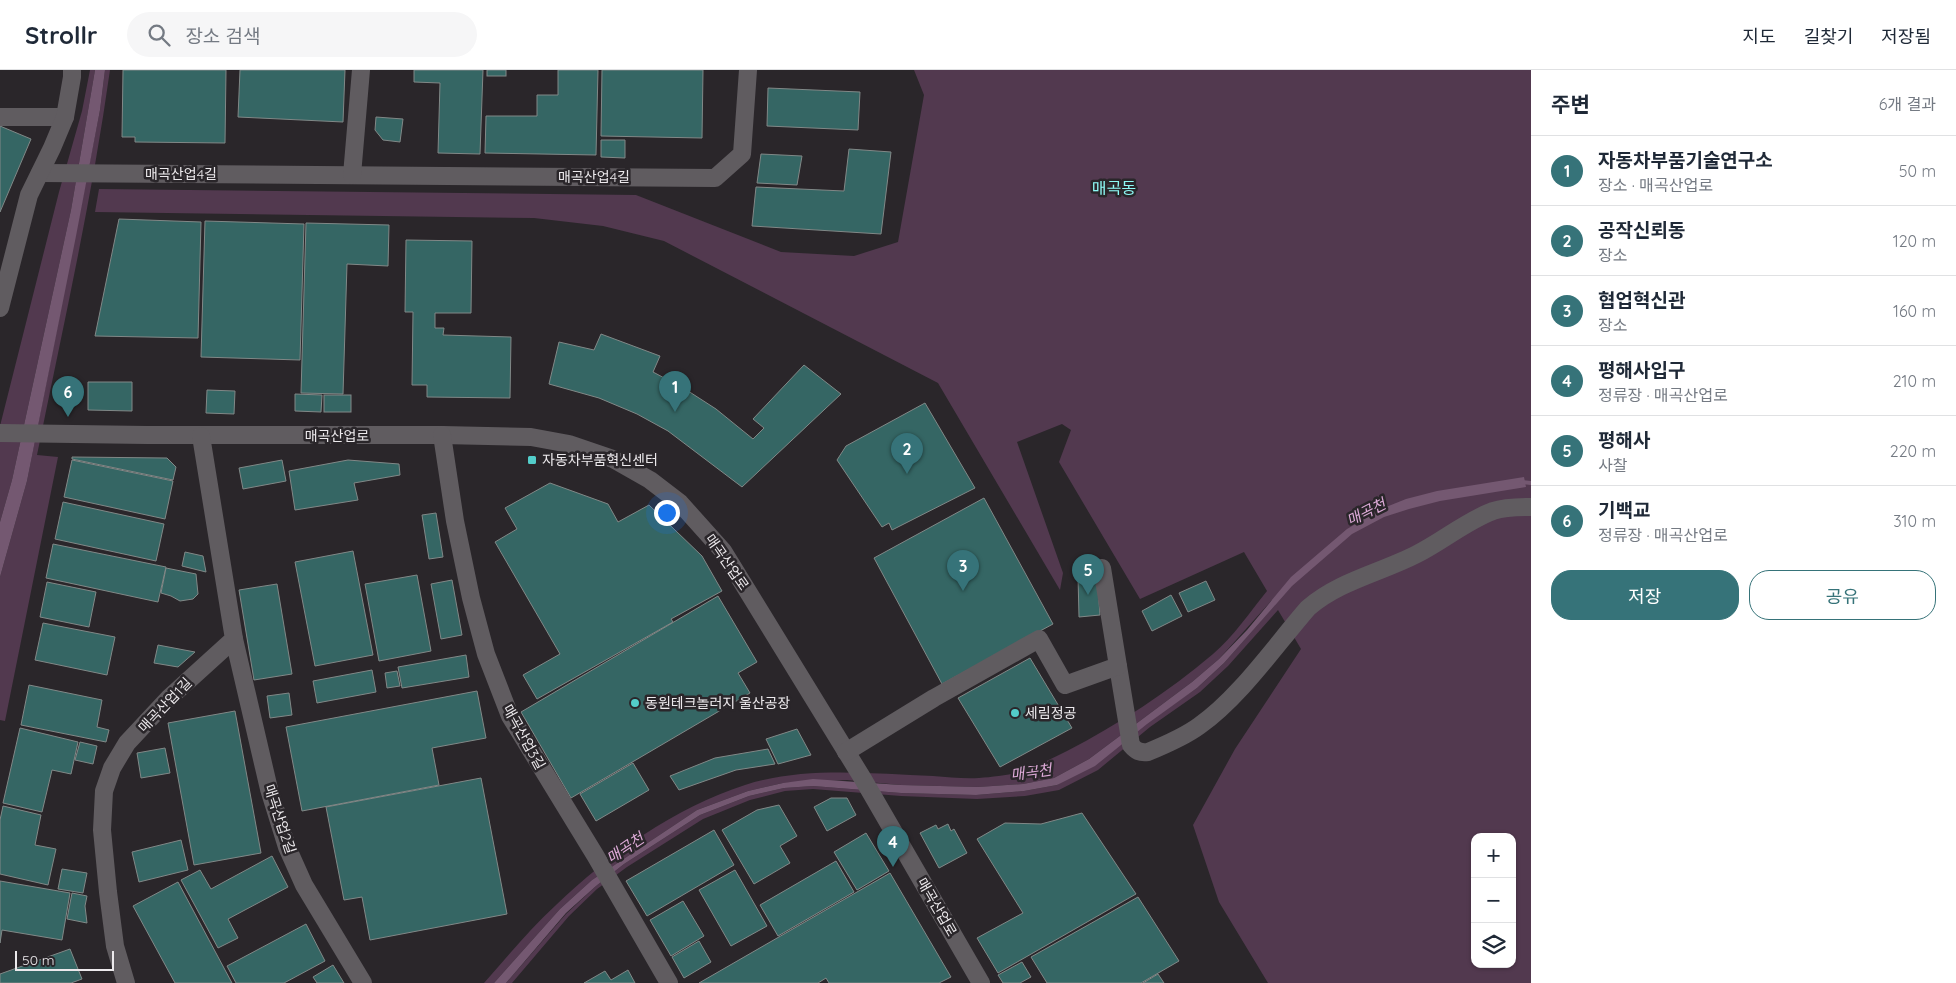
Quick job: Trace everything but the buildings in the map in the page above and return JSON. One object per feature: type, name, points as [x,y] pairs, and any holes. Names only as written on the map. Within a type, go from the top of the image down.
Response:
[{"type":"street","points":[[0,308],[29,195],[46,173],[65,117],[72,70]]},
{"type":"street","points":[[352,175],[361,70]]},
{"type":"street","name":"매곡산업4길","points":[[46,173],[715,178],[742,154],[748,70]]},
{"type":"street","points":[[0,117],[65,117]]},
{"type":"street","name":"매곡산업로","points":[[0,433],[531,437],[568,444],[613,459],[650,480],[680,503],[723,551],[863,779],[981,983]]},
{"type":"street","name":"매곡산업3길","points":[[442,435],[462,557],[475,614],[492,673],[510,716],[595,855],[669,983]]},
{"type":"street","points":[[201,436],[234,639]]},
{"type":"street","points":[[1102,568],[1131,745],[1141,752],[1148,752],[1197,728],[1228,702],[1308,608],[1322,596],[1350,582],[1415,555],[1482,515],[1508,508],[1531,507]]},
{"type":"street","name":"매곡산업1길","points":[[126,983],[115,946],[108,892],[102,830],[104,791],[112,768],[127,744],[169,698],[234,639]]},
{"type":"street","name":"매곡산업2길","points":[[234,639],[269,789],[287,846],[304,885],[363,983]]},
{"type":"street","points":[[846,752],[934,698],[1039,639],[1066,685],[1118,666]]},
{"type":"shaded area","points":[[90,70],[95,70],[71,210],[12,480],[0,522],[0,426],[59,192],[82,111]]},
{"type":"shaded area","points":[[95,70],[105,70],[100,110],[27,481],[0,577],[0,522],[12,480],[71,210]]},
{"type":"shaded area","points":[[105,70],[110,70],[95,167],[37,455],[58,457],[5,721],[0,720],[0,577],[27,481],[100,110]]},
{"type":"shaded area","points":[[914,70],[1531,70],[1531,983],[1268,983],[1219,902],[1193,825],[1235,749],[1301,649],[1278,610],[1228,666],[1200,692],[1150,727],[1098,770],[1059,790],[1025,796],[977,799],[901,796],[813,789],[785,791],[750,800],[703,819],[627,867],[597,889],[569,916],[512,983],[506,983],[566,914],[596,886],[624,864],[700,815],[749,796],[784,788],[813,786],[901,793],[976,795],[1024,791],[1057,785],[1197,688],[1224,663],[1275,605],[1272,600],[1219,659],[1192,682],[1089,759],[1054,778],[1023,784],[978,787],[901,785],[847,780],[783,783],[748,791],[697,810],[592,880],[560,909],[494,983],[484,983],[537,924],[576,886],[644,834],[694,806],[719,794],[745,785],[791,775],[862,773],[973,778],[1005,775],[1026,770],[1067,751],[1105,730],[1143,707],[1179,681],[1220,647],[1267,591],[1244,552],[1140,599],[1059,462],[1071,430],[1062,424],[1017,442],[1063,573],[1060,590],[938,383],[664,241],[603,226],[534,218],[95,212],[99,189],[636,195],[781,252],[854,256],[898,242],[924,95]]},
{"type":"shaded area","points":[[1524,477],[1526,487],[1440,501],[1409,509],[1384,517],[1352,534],[1292,586],[1224,663],[1197,688],[1147,724],[1095,766],[1057,785],[1024,791],[976,795],[901,793],[813,786],[784,788],[749,796],[700,815],[624,864],[566,913],[506,983],[494,983],[560,909],[592,880],[697,810],[748,791],[783,783],[813,779],[901,785],[978,787],[1023,784],[1054,778],[1089,759],[1192,682],[1219,659],[1247,630],[1291,577],[1347,529],[1381,509],[1406,499],[1437,491]]},
{"type":"waterway","name":"매곡천","points":[[1522,482],[1531,483]]},
{"type":"place","name":"자동차부품기술연구소","points":[[675,412]]},
{"type":"place","name":"기백교","points":[[68,417]]},
{"type":"place","name":"자동차부품혁신센터","points":[[532,460]]},
{"type":"place","name":"공작신뢰동","points":[[907,474]]},
{"type":"place","name":"협업혁신관","points":[[963,591]]},
{"type":"place","name":"평해사","points":[[1088,595]]},
{"type":"place","name":"동원테크놀러지 울산공장","points":[[635,703]]},
{"type":"place","name":"세림정공","points":[[1015,713]]},
{"type":"place","name":"평해사입구","points":[[893,867]]},
{"type":"district","name":"매곡동","points":[[1114,188]]}]
